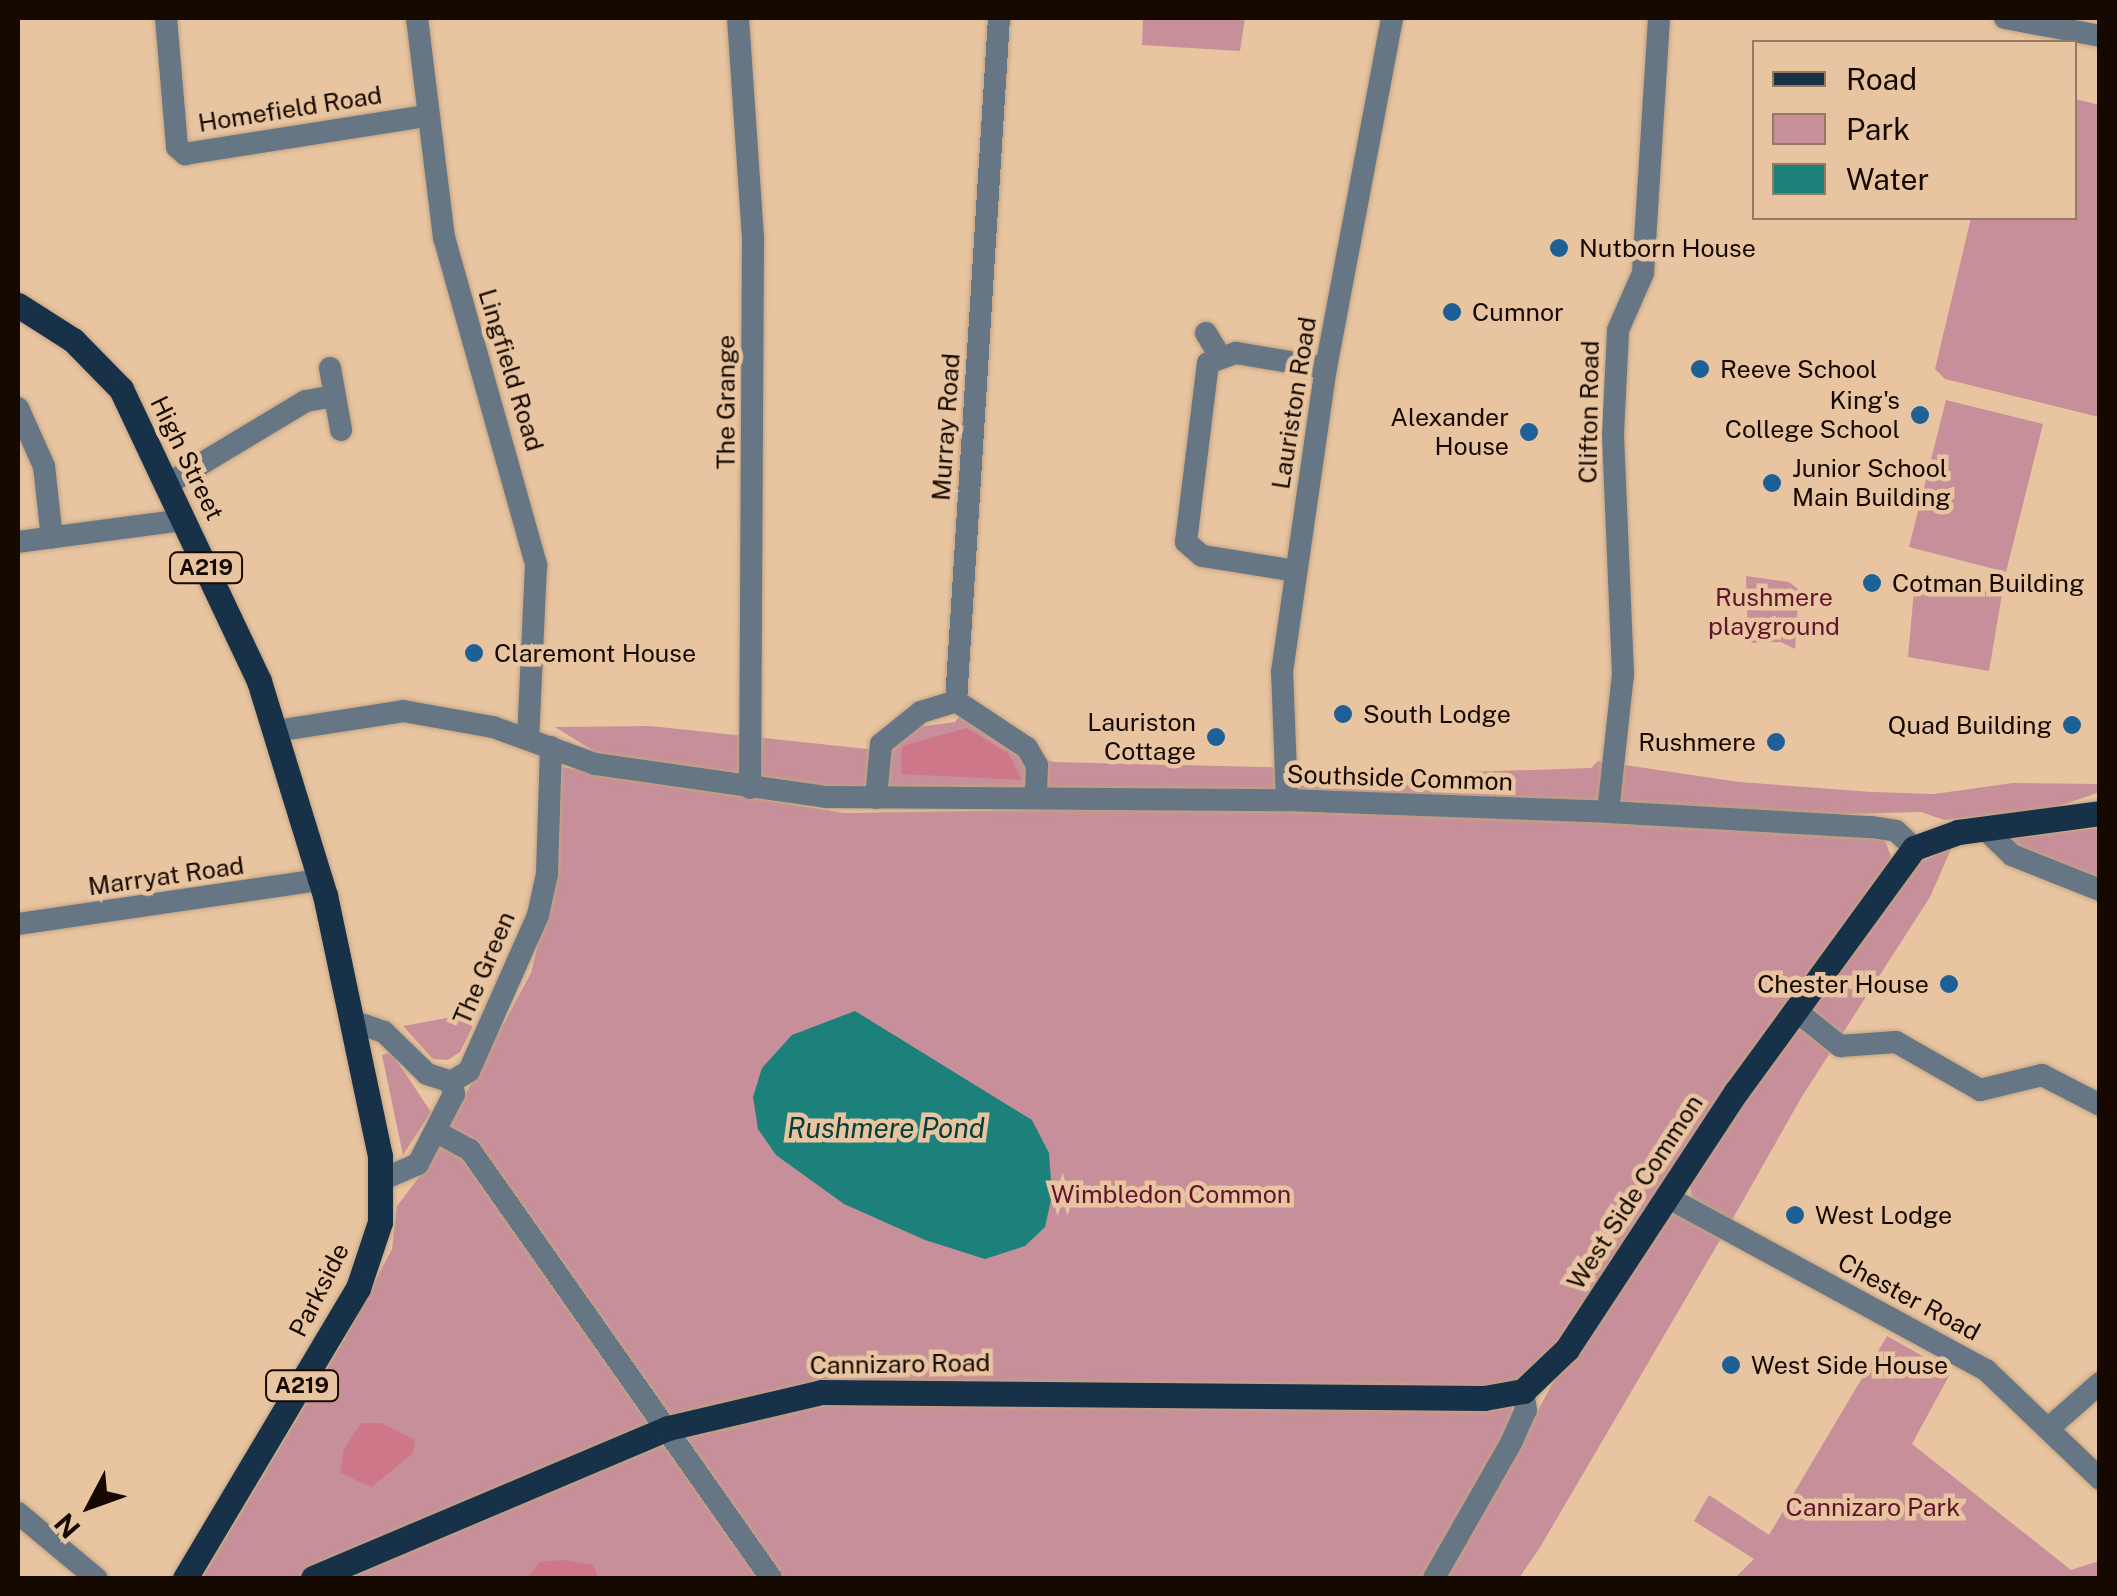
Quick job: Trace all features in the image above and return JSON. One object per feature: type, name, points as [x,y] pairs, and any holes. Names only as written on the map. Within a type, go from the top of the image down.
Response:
[{"type":"main road","name":"High Street","points":[[18,305],[102,366],[166,485],[276,731],[321,880]]},
{"type":"main road","points":[[1914,848],[1984,828],[2100,814]]},
{"type":"main road","name":"West Side Common","points":[[1523,1391],[1567,1349],[1795,1010],[1914,848]]},
{"type":"main road","name":"Parkside","points":[[185,1578],[358,1288],[380,1222],[382,1180],[355,1022],[321,880]]},
{"type":"main road","name":"Cannizaro Road","points":[[313,1578],[668,1428],[821,1392],[1484,1398],[1523,1391]]},
{"type":"street","name":"Homefield Road","points":[[166,18],[177,147],[184,154],[424,116]]},
{"type":"street","name":"Lingfield Road","points":[[417,18],[424,116],[444,238],[536,564],[528,738]]},
{"type":"street","name":"The Grange","points":[[738,18],[753,238],[750,788]]},
{"type":"street","name":"Murray Road","points":[[956,701],[1000,18]]},
{"type":"street","name":"Lauriston Road","points":[[1288,800],[1282,672],[1326,368],[1392,18]]},
{"type":"street","name":"Clifton Road","points":[[1608,812],[1623,674],[1612,434],[1618,330],[1643,273],[1659,18]]},
{"type":"street","points":[[2005,18],[2057,22],[2100,36]]},
{"type":"street","points":[[1206,333],[1220,356]]},
{"type":"street","points":[[1296,570],[1202,556],[1186,542],[1208,364],[1220,356],[1326,368]]},
{"type":"street","points":[[330,368],[341,430]]},
{"type":"street","points":[[166,485],[306,401],[335,396]]},
{"type":"street","points":[[18,408],[44,466],[52,538]]},
{"type":"street","points":[[18,542],[183,520]]},
{"type":"street","points":[[876,798],[880,744],[921,712],[956,701],[1027,748],[1037,765],[1036,798]]},
{"type":"street","points":[[276,731],[394,710],[528,738]]},
{"type":"street","name":"Southside Common","points":[[528,738],[596,764],[750,788],[876,798],[1288,800],[1608,812],[1872,827],[1896,831],[1914,848]]},
{"type":"street","name":"The Green","points":[[451,1082],[468,1070],[538,914],[548,874],[551,746]]},
{"type":"street","points":[[1984,828],[2012,855],[2100,890]]},
{"type":"street","name":"Marryat Road","points":[[19,918],[321,880]]},
{"type":"street","points":[[1795,1010],[1840,1046],[1896,1042],[1980,1090],[2042,1075],[2100,1106]]},
{"type":"street","points":[[355,1022],[384,1032],[427,1074],[451,1082],[454,1094],[437,1132],[410,1172],[382,1180]]},
{"type":"street","points":[[437,1132],[470,1150],[771,1578]]},
{"type":"street","name":"Chester Road","points":[[1667,1197],[1986,1370],[2100,1478]]},
{"type":"street","points":[[2050,1427],[2100,1383]]},
{"type":"street","points":[[1434,1578],[1510,1444],[1526,1410],[1523,1391]]},
{"type":"street","points":[[18,1513],[96,1578]]},
{"type":"green space","points":[[1143,18],[1245,18],[1240,51],[1142,45]]},
{"type":"green space","points":[[2077,100],[2099,105],[2099,417],[1945,379],[1935,369],[1971,220],[2077,220]]},
{"type":"green space","points":[[1946,400],[2043,424],[2006,572],[1909,547]]},
{"type":"green space","name":"Rushmere playground","points":[[1746,576],[1789,582],[1799,590],[1795,649],[1781,642],[1748,643]]},
{"type":"green space","points":[[1915,579],[2002,594],[1989,671],[1908,657]]},
{"type":"green space","points":[[962,713],[1020,753],[1054,762],[1301,768],[1315,777],[1591,768],[1598,761],[1739,782],[1872,792],[1934,794],[2013,783],[2099,784],[2100,792],[2047,810],[1944,820],[1921,812],[1809,815],[808,785],[600,755],[555,727],[650,726],[886,751],[917,727],[955,722]]},
{"type":"green space","name":"Wimbledon Common","points":[[562,767],[844,813],[1265,807],[1629,822],[1872,836],[1885,840],[1892,859],[1559,1349],[1512,1394],[1513,1420],[1424,1578],[202,1578],[344,1340],[392,1249],[397,1206],[425,1169],[531,973],[559,857]]},
{"type":"green space","points":[[2099,828],[2099,884],[2008,841],[2017,837]]},
{"type":"green space","points":[[1951,849],[1930,897],[1801,1098],[1732,1220],[1692,1197],[1688,1176],[1911,865]]},
{"type":"green space","points":[[480,1012],[460,1052],[448,1060],[433,1059],[403,1026]]},
{"type":"green space","points":[[391,1052],[431,1112],[403,1155],[382,1055]]},
{"type":"green space","points":[[1681,1212],[1723,1235],[1539,1549],[1519,1578],[1447,1578],[1556,1377],[1661,1220]]},
{"type":"green space","name":"Cannizaro Park","points":[[1887,1336],[1951,1372],[1912,1444],[2071,1570],[2099,1561],[2099,1578],[1735,1578],[1754,1559],[1694,1521],[1709,1495],[1769,1535]]},
{"type":"shaded area","points":[[967,728],[1009,754],[1022,780],[901,774],[902,746]]},
{"type":"shaded area","points":[[361,1423],[381,1423],[415,1440],[413,1453],[372,1487],[340,1473],[344,1449]]},
{"type":"shaded area","points":[[562,1560],[594,1565],[598,1578],[527,1578],[540,1562]]},
{"type":"water","name":"Rushmere Pond","points":[[855,1011],[1032,1120],[1049,1153],[1052,1195],[1045,1227],[1025,1246],[985,1259],[925,1240],[844,1204],[776,1155],[758,1129],[753,1097],[762,1068],[792,1035]]},
{"type":"place","name":"Nutborn House","points":[[1559,248]]},
{"type":"place","name":"Cumnor","points":[[1452,312]]},
{"type":"place","name":"Reeve School","points":[[1700,369]]},
{"type":"place","name":"King's College School","points":[[1920,415]]},
{"type":"place","name":"Alexander House","points":[[1529,432]]},
{"type":"place","name":"Junior School Main Building","points":[[1772,483]]},
{"type":"place","name":"Cotman Building","points":[[1872,583]]},
{"type":"place","name":"Claremont House","points":[[474,653]]},
{"type":"place","name":"South Lodge","points":[[1343,714]]},
{"type":"place","name":"Quad Building","points":[[2072,725]]},
{"type":"place","name":"Lauriston Cottage","points":[[1216,737]]},
{"type":"place","name":"Rushmere","points":[[1776,742]]},
{"type":"place","name":"Chester House","points":[[1949,984]]},
{"type":"place","name":"West Lodge","points":[[1795,1215]]},
{"type":"place","name":"West Side House","points":[[1731,1365]]}]
